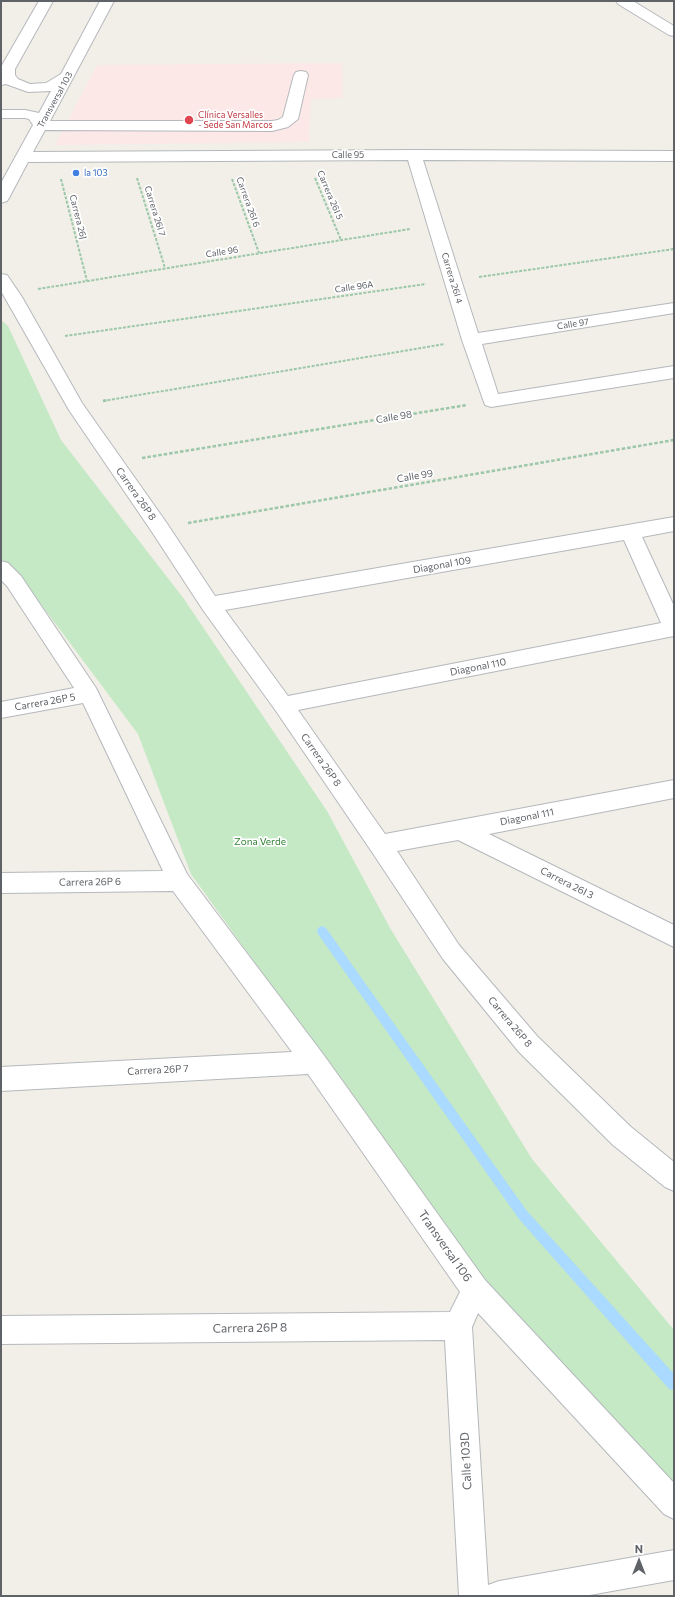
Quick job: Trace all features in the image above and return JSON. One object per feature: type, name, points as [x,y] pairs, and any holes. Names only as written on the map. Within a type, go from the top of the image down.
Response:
[{"type":"street","points":[[1,81],[46,1]]},
{"type":"street","name":"Transversal 103","points":[[1,198],[108,1]]},
{"type":"street","points":[[623,1],[674,32]]},
{"type":"street","points":[[8,67],[8,75],[12,82],[28,88],[50,87],[61,82],[70,73]]},
{"type":"street","points":[[1,114],[25,114],[34,116],[41,125],[272,126],[283,124],[290,119],[301,75]]},
{"type":"street","points":[[162,157],[166,125]]},
{"type":"street","name":"Calle 95","points":[[23,157],[414,155],[674,156]]},
{"type":"street","name":"Carrera 26I 4","points":[[414,155],[491,401]]},
{"type":"street","name":"Carrera 26P 8","points":[[1,279],[9,297],[37,340],[75,406],[160,528],[210,605],[283,705],[380,845],[451,952],[528,1044],[622,1136],[674,1178]]},
{"type":"street","name":"Calle 97","points":[[471,340],[674,308]]},
{"type":"street","points":[[491,401],[674,372]]},
{"type":"street","name":"Diagonal 109","points":[[210,605],[674,524]]},
{"type":"street","points":[[630,532],[674,628]]},
{"type":"street","name":"Transversal 106","points":[[8,574],[89,694],[179,881],[314,1062],[476,1290],[674,1504]]},
{"type":"street","name":"Diagonal 110","points":[[283,705],[674,628]]},
{"type":"street","name":"Carrera 26P 5","points":[[1,710],[89,694]]},
{"type":"street","name":"Diagonal 111","points":[[380,845],[674,789]]},
{"type":"street","name":"Carrera 26I 3","points":[[460,830],[674,937]]},
{"type":"street","name":"Carrera 26P 6","points":[[1,883],[179,881]]},
{"type":"street","name":"Carrera 26P 7","points":[[1,1078],[314,1062]]},
{"type":"street","points":[[458,1326],[476,1290]]},
{"type":"street","name":"Carrera 26P 8","points":[[1,1330],[458,1326]]},
{"type":"street","name":"Calle 103D","points":[[458,1326],[474,1596]]},
{"type":"street","points":[[499,1596],[674,1565]]},
{"type":"path","name":"Carrera 26I 6","points":[[223,156],[259,253]]},
{"type":"path","name":"Carrera 26I 5","points":[[306,156],[342,240]]},
{"type":"path","name":"Carrera 26J","points":[[55,157],[87,280]]},
{"type":"path","name":"Carrera 26I 7","points":[[131,157],[165,268]]},
{"type":"path","name":"Calle 96","points":[[9,297],[87,280],[436,225]]},
{"type":"path","name":"Calle 96A","points":[[37,340],[674,248]]},
{"type":"path","points":[[75,406],[471,340]]},
{"type":"path","name":"Calle 98","points":[[114,462],[491,401]]},
{"type":"path","name":"Calle 99","points":[[160,528],[674,440]]},
{"type":"shaded area","name":"Clínica Versalles - Sede San Marcos","points":[[342,63],[343,98],[311,99],[309,142],[55,145],[97,65]]},
{"type":"green space","name":"Zona Verde","points":[[1,320],[8,326],[61,440],[184,599],[327,811],[390,928],[532,1159],[674,1330],[674,1484],[483,1280],[191,874],[138,734],[19,575],[1,559]]},
{"type":"waterway","points":[[322,931],[523,1215],[674,1384]]},
{"type":"place","name":"Clínica Versalles - Sede San Marcos","points":[[189,120]]},
{"type":"place","name":"la 103","points":[[76,173]]}]
